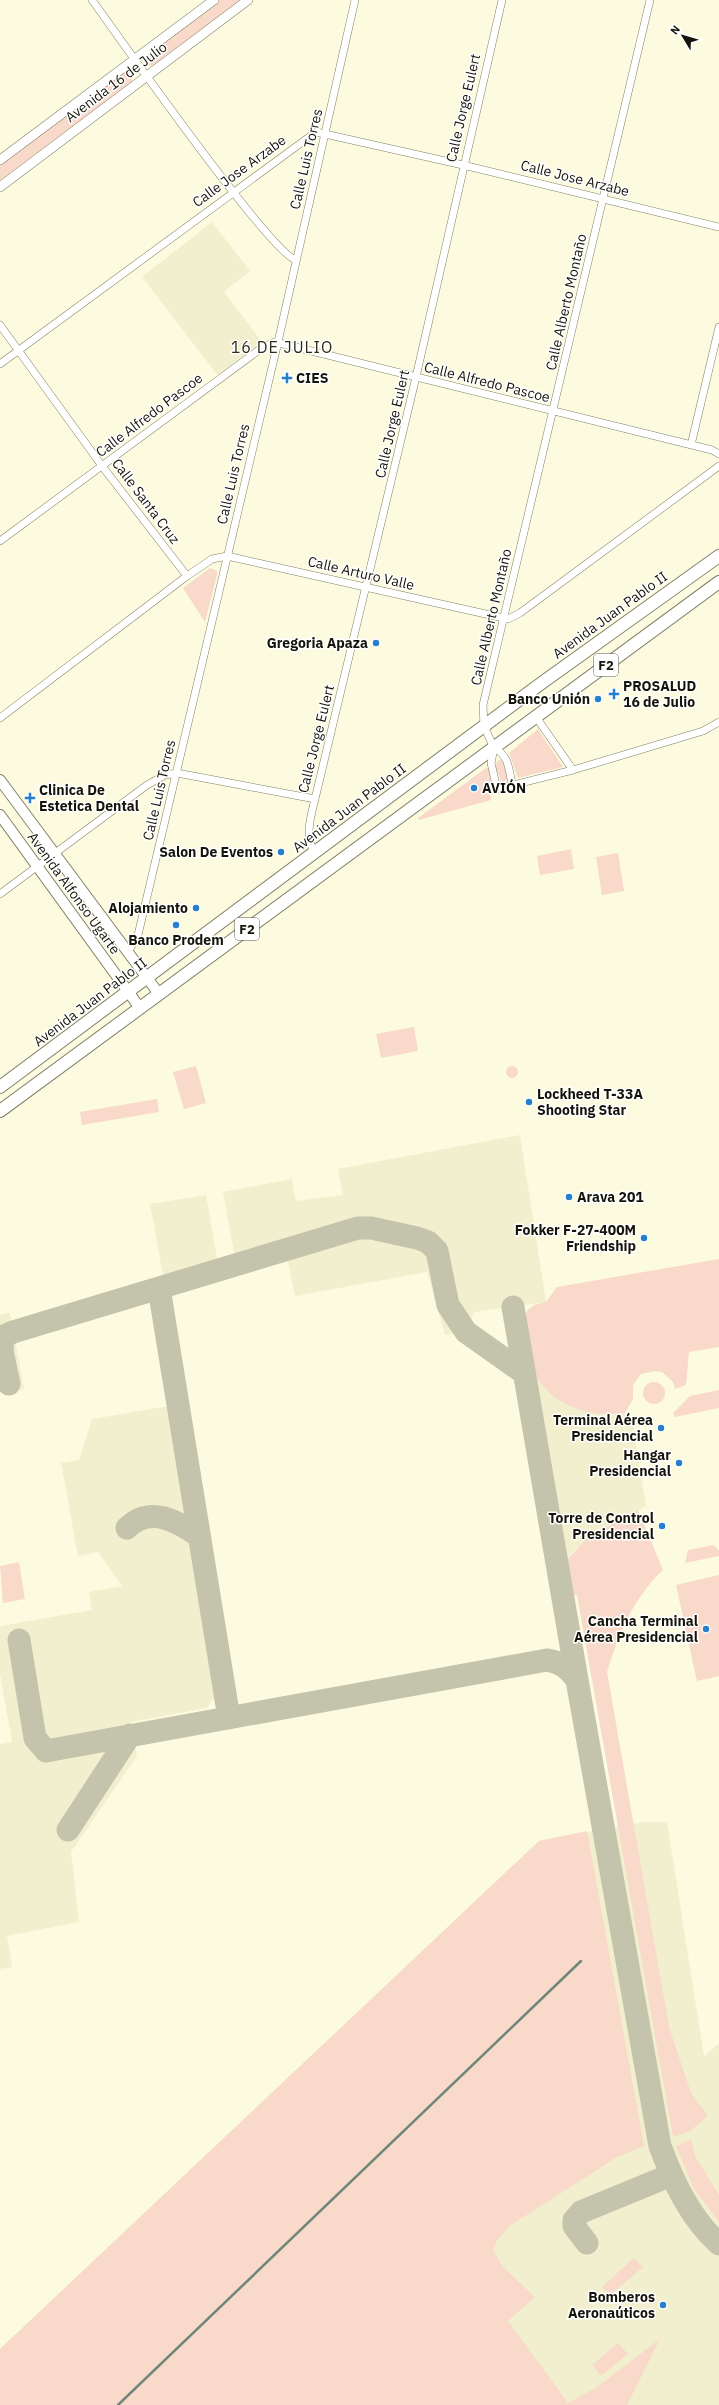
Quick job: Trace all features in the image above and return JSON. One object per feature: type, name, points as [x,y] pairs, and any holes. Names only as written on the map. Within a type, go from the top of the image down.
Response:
[{"type":"highway","name":"Avenida Juan Pablo II","points":[[0,1087],[484,726],[719,556]]},
{"type":"highway","name":"F2","points":[[0,1111],[719,582]]},
{"type":"main road","name":"Avenida Alfonso Ugarte","points":[[0,780],[159,994]]},
{"type":"main road","name":"Avenida Alfonso Ugarte","points":[[0,815],[140,1008]]},
{"type":"street","points":[[92,0],[233,192],[280,250],[296,260]]},
{"type":"street","name":"Avenida 16 de Julio","points":[[0,160],[214,0]]},
{"type":"street","name":"Avenida 16 de Julio","points":[[0,187],[248,0]]},
{"type":"street","name":"Calle Luis Torres","points":[[128,952],[138,936],[177,773],[278,342],[355,0]]},
{"type":"street","name":"Calle Jorge Eulert","points":[[315,853],[311,847],[309,833],[315,799],[367,587],[502,0]]},
{"type":"street","name":"Calle Alberto Montaño","points":[[494,748],[484,726],[483,705],[554,413],[650,0]]},
{"type":"street","name":"Calle Jose Arzabe","points":[[0,364],[311,134],[325,133],[719,227]]},
{"type":"street","name":"Calle Santa Cruz","points":[[0,325],[102,466],[187,576]]},
{"type":"street","points":[[691,446],[719,326]]},
{"type":"street","name":"Calle Alfredo Pascoe","points":[[0,541],[263,347],[278,342],[719,454]]},
{"type":"street","points":[[504,619],[520,613],[719,466]]},
{"type":"street","name":"Calle Arturo Valle","points":[[0,718],[187,576],[212,559],[227,556],[504,619]]},
{"type":"street","points":[[536,717],[573,770]]},
{"type":"street","points":[[512,784],[507,760],[503,754],[494,748],[492,763],[497,789],[512,784],[573,770],[703,730],[719,722]]},
{"type":"street","points":[[0,894],[147,785],[165,775],[177,773],[315,799]]},
{"type":"shaded area","points":[[218,0],[242,0],[152,66],[144,63],[145,55]]},
{"type":"shaded area","points":[[123,72],[131,73],[133,76],[132,82],[0,182],[0,165]]},
{"type":"shaded area","points":[[212,222],[250,271],[224,292],[263,343],[219,377],[142,277]]},
{"type":"shaded area","points":[[210,568],[217,571],[217,575],[205,622],[183,588]]},
{"type":"shaded area","points":[[538,729],[563,767],[518,778],[509,753]]},
{"type":"shaded area","points":[[498,760],[502,760],[509,777],[504,782],[501,781],[495,766]]},
{"type":"shaded area","points":[[486,768],[489,768],[493,782],[489,789],[491,800],[419,820],[418,818]]},
{"type":"shaded area","points":[[571,849],[574,869],[540,875],[537,856]]},
{"type":"shaded area","points":[[618,853],[624,891],[602,895],[596,857]]},
{"type":"shaded area","points":[[414,1027],[418,1051],[381,1058],[376,1034]]},
{"type":"shaded area","points":[[196,1066],[206,1103],[184,1109],[173,1072]]},
{"type":"shaded area","points":[[510,1066],[514,1066],[518,1072],[514,1078],[510,1078],[506,1074],[506,1070]]},
{"type":"shaded area","points":[[157,1099],[159,1112],[82,1125],[80,1112]]},
{"type":"shaded area","points":[[520,1135],[546,1302],[474,1312],[466,1332],[445,1335],[427,1272],[295,1296],[287,1257],[350,1236],[348,1224],[235,1258],[223,1192],[292,1179],[296,1201],[343,1195],[338,1169]]},
{"type":"shaded area","points":[[206,1195],[218,1264],[164,1281],[150,1204]]},
{"type":"shaded area","points":[[719,1259],[719,1347],[689,1352],[686,1385],[675,1389],[673,1382],[662,1372],[655,1371],[641,1374],[633,1385],[633,1399],[625,1413],[597,1414],[584,1411],[559,1400],[539,1381],[530,1362],[524,1329],[525,1316],[531,1307],[546,1302],[557,1287]]},
{"type":"shaded area","points":[[10,1313],[24,1389],[0,1393],[0,1315]]},
{"type":"shaded area","points":[[532,1368],[542,1382],[606,1416],[625,1413],[626,1421],[632,1420],[646,1506],[601,1530],[575,1549],[566,1561]]},
{"type":"shaded area","points":[[650,1382],[658,1382],[665,1389],[665,1397],[658,1404],[650,1404],[643,1397],[643,1389]]},
{"type":"shaded area","points":[[719,1390],[719,1408],[675,1417],[673,1413],[690,1396]]},
{"type":"shaded area","points":[[169,1406],[215,1696],[207,1708],[131,1722],[137,1756],[71,1852],[79,1922],[7,1936],[12,1967],[0,1969],[0,1744],[12,1742],[0,1674],[0,1626],[92,1610],[89,1592],[122,1586],[98,1552],[78,1556],[61,1463],[79,1460],[92,1419]]},
{"type":"shaded area","points":[[638,1510],[663,1570],[643,1592],[628,1617],[607,1672],[669,2027],[691,2093],[708,2116],[690,2131],[673,2137],[577,1595],[572,1596],[566,1561],[587,1538]]},
{"type":"shaded area","points":[[714,1545],[719,1551],[719,1556],[685,1563],[688,1550]]},
{"type":"shaded area","points":[[19,1562],[25,1599],[3,1603],[0,1566]]},
{"type":"shaded area","points":[[719,1575],[719,1676],[697,1681],[676,1585]]},
{"type":"shaded area","points":[[645,1822],[667,1822],[704,2056],[719,2043],[719,2405],[0,2405],[0,2349],[539,1841]]},
{"type":"shaded area","points":[[587,1831],[644,2146],[617,2157],[511,2225],[497,2240],[493,2250],[503,2267],[535,2297],[508,2321],[568,2403],[597,2387],[660,2339],[627,2405],[0,2405],[0,2349],[539,1841]]},
{"type":"shaded area","points":[[691,2139],[695,2156],[719,2195],[719,2222],[694,2189],[676,2146]]},
{"type":"shaded area","points":[[634,2258],[643,2267],[609,2296],[602,2287]]},
{"type":"shaded area","points":[[618,2343],[628,2354],[601,2376],[592,2365]]},
{"type":"waterway","points":[[118,2405],[581,1961]]},
{"type":"taxiway","points":[[0,1338],[13,1332],[358,1228],[371,1228],[417,1238],[428,1242],[437,1251],[448,1305],[466,1332],[524,1373]]},
{"type":"taxiway","points":[[159,1288],[229,1718]]},
{"type":"taxiway","points":[[513,1307],[577,1680]]},
{"type":"taxiway","points":[[3,1336],[2,1351],[9,1384]]},
{"type":"taxiway","points":[[127,1528],[136,1521],[145,1517],[154,1516],[173,1521],[199,1536]]},
{"type":"taxiway","points":[[19,1640],[35,1738],[46,1751],[547,1660],[561,1664],[568,1669],[577,1680],[660,2146],[677,2186],[691,2211],[699,2223],[719,2244]]},
{"type":"taxiway","points":[[68,1830],[130,1735]]},
{"type":"taxiway","points":[[587,2243],[574,2226],[574,2220],[581,2212],[671,2175]]},
{"type":"place","name":"CIES","points":[[287,378]]},
{"type":"place","name":"Gregoria Apaza","points":[[376,643]]},
{"type":"place","name":"PROSALUD 16 de Julio","points":[[614,694]]},
{"type":"place","name":"Banco Unión","points":[[598,699]]},
{"type":"place","name":"AVIÓN","points":[[474,788]]},
{"type":"place","name":"Clinica De Estetica Dental","points":[[30,798]]},
{"type":"place","name":"Salon De Eventos","points":[[281,852]]},
{"type":"place","name":"Alojamiento","points":[[196,908]]},
{"type":"place","name":"Banco Prodem","points":[[176,925]]},
{"type":"place","name":"Lockheed T-33A Shooting Star","points":[[529,1102]]},
{"type":"place","name":"Arava 201","points":[[569,1197]]},
{"type":"place","name":"Fokker F-27-400M Friendship","points":[[644,1238]]},
{"type":"place","name":"Terminal Aérea Presidencial","points":[[661,1428]]},
{"type":"place","name":"Hangar Presidencial","points":[[679,1463]]},
{"type":"place","name":"Torre de Control Presidencial","points":[[662,1526]]},
{"type":"place","name":"Cancha Terminal Aérea Presidencial","points":[[706,1629]]},
{"type":"place","name":"Bomberos Aeronaúticos","points":[[663,2305]]},
{"type":"district","name":"16 DE JULIO","points":[[282,347]]}]
